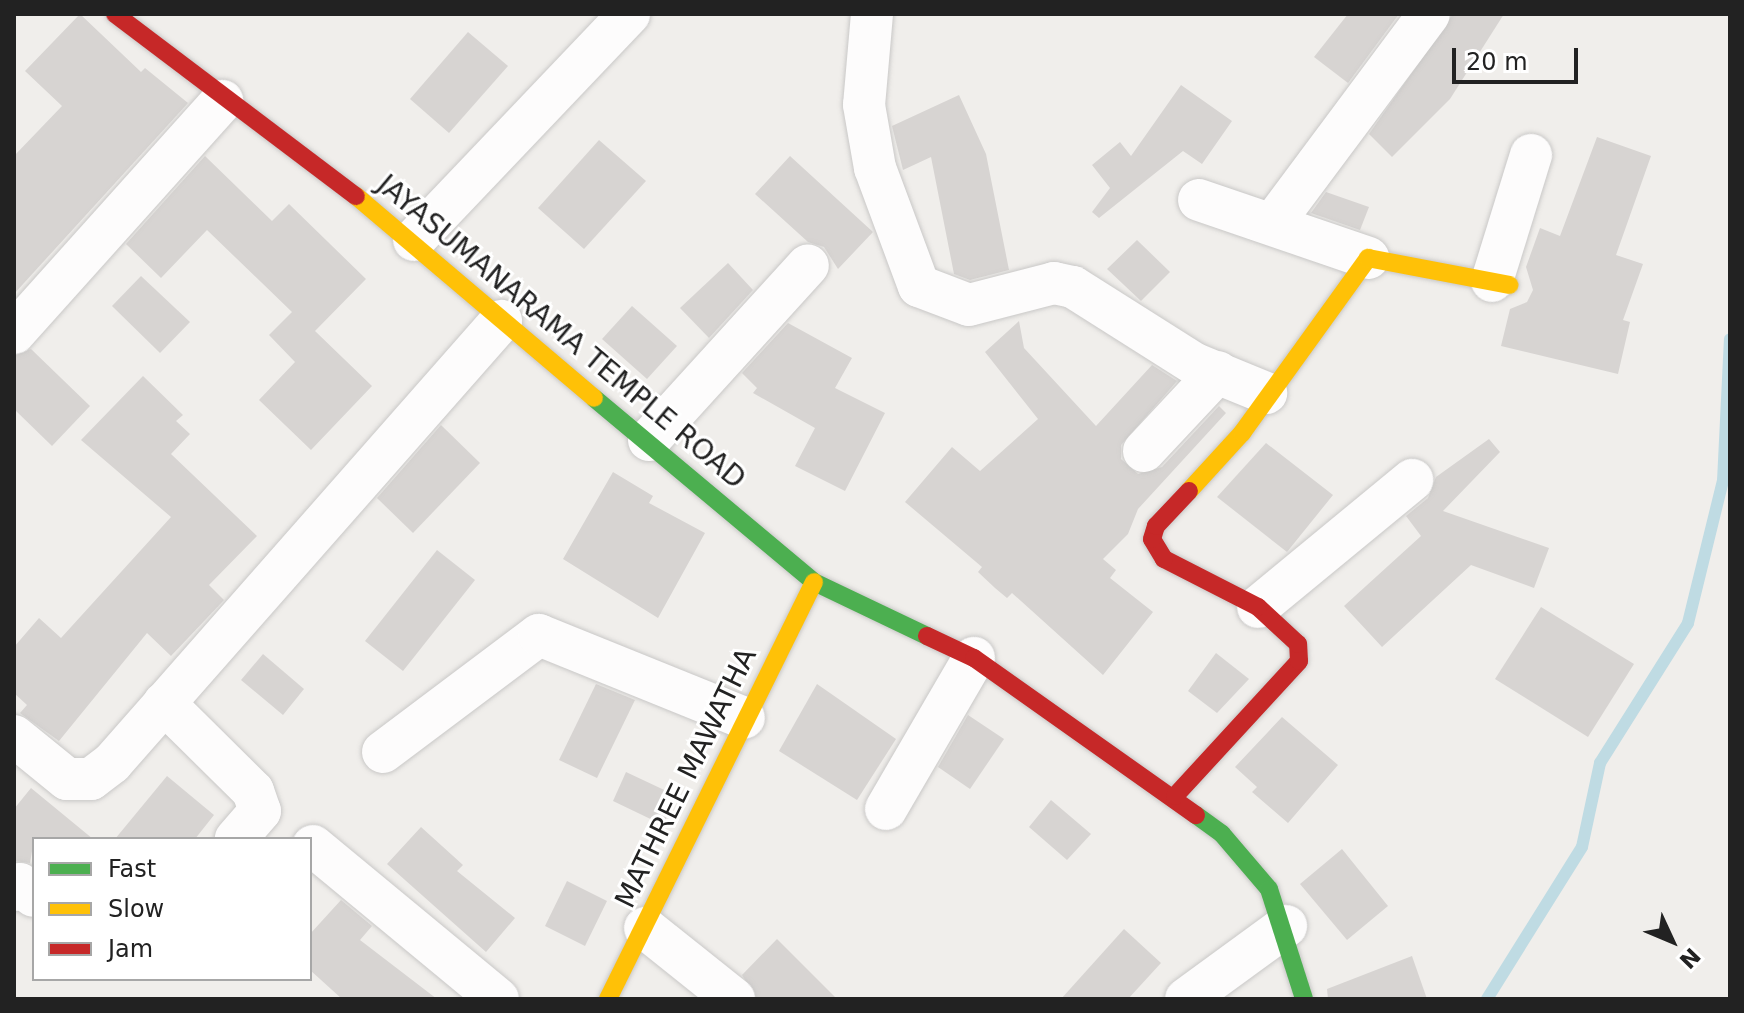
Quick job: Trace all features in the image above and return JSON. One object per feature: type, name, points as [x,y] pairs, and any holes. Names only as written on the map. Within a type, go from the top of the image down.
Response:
[{"type":"street","name":"JAYASUMANARAMA TEMPLE ROAD","points":[[115,14],[222,101],[414,240],[501,321],[649,440],[814,582],[974,658],[1175,796],[1222,834],[1269,889],[1286,926],[1304,999]]},
{"type":"street","points":[[414,240],[629,14]]},
{"type":"street","points":[[872,14],[864,105],[875,168],[919,286],[969,305],[1054,283],[1073,287],[1218,372],[1266,393]]},
{"type":"street","points":[[1274,222],[1429,14]]},
{"type":"street","points":[[14,333],[222,101]]},
{"type":"street","points":[[1199,200],[1274,222],[1368,258],[1501,283],[1531,155]]},
{"type":"street","points":[[1175,796],[1299,661],[1298,644],[1258,607],[1164,559],[1152,539],[1156,526],[1242,433],[1266,393],[1368,258]]},
{"type":"street","points":[[649,440],[808,265]]},
{"type":"street","points":[[14,736],[67,779],[91,779],[164,703],[501,321]]},
{"type":"street","points":[[1144,451],[1218,372]]},
{"type":"street","points":[[1258,607],[1412,480]]},
{"type":"street","name":"MATHREE MAWATHA","points":[[608,999],[744,718],[814,582]]},
{"type":"street","points":[[383,752],[539,635],[744,718]]},
{"type":"street","points":[[886,809],[974,658]]},
{"type":"street","points":[[164,703],[253,791],[260,811],[238,837]]},
{"type":"street","points":[[313,846],[498,999]]},
{"type":"street","points":[[1186,999],[1286,926]]},
{"type":"street","points":[[645,928],[734,999]]},
{"type":"building","points":[[80,14],[141,72],[145,68],[188,103],[14,294],[14,156],[62,106],[25,71]]},
{"type":"building","points":[[1348,14],[1399,14],[1348,83],[1314,57]]},
{"type":"building","points":[[1453,14],[1504,14],[1450,99],[1392,157],[1369,134]]},
{"type":"building","points":[[468,32],[508,66],[449,133],[410,99]]},
{"type":"building","points":[[1181,85],[1232,121],[1202,164],[1183,151],[1099,218],[1092,212],[1110,188],[1092,165],[1120,142],[1131,156]]},
{"type":"building","points":[[959,95],[986,154],[1009,270],[970,280],[954,274],[931,157],[903,170],[892,126]]},
{"type":"building","points":[[1597,137],[1651,156],[1616,255],[1643,264],[1623,320],[1630,322],[1618,374],[1501,346],[1510,309],[1527,302],[1533,290],[1526,267],[1540,228],[1560,236]]},
{"type":"building","points":[[599,140],[646,181],[584,249],[538,208]]},
{"type":"building","points":[[205,156],[272,221],[289,204],[366,279],[315,331],[372,386],[311,450],[259,400],[295,362],[269,335],[292,312],[207,230],[161,278],[126,244]]},
{"type":"building","points":[[790,156],[873,232],[838,269],[824,247],[808,242],[755,194]]},
{"type":"building","points":[[1326,192],[1369,207],[1360,230],[1311,213]]},
{"type":"building","points":[[1137,240],[1170,272],[1141,301],[1107,269]]},
{"type":"building","points":[[728,263],[753,290],[709,338],[680,308]]},
{"type":"building","points":[[141,276],[190,322],[160,353],[112,306]]},
{"type":"building","points":[[632,306],[677,346],[647,379],[602,339]]},
{"type":"building","points":[[1019,321],[1024,348],[1096,426],[1152,365],[1177,381],[1121,445],[1121,459],[1138,474],[1162,467],[1219,406],[1226,413],[1138,509],[1128,534],[1103,559],[1116,570],[1110,578],[1153,612],[1103,675],[1012,593],[1007,598],[995,588],[978,572],[982,567],[905,502],[952,447],[980,471],[1038,419],[985,352]]},
{"type":"building","points":[[788,323],[852,358],[835,388],[885,413],[845,491],[795,466],[815,428],[753,393],[757,388],[742,373]]},
{"type":"building","points":[[31,349],[90,406],[52,446],[14,409],[14,356]]},
{"type":"building","points":[[143,376],[183,415],[176,421],[190,434],[171,454],[257,536],[209,585],[224,600],[171,656],[147,633],[59,741],[20,713],[27,705],[14,693],[14,647],[39,618],[61,638],[171,517],[81,440]]},
{"type":"building","points":[[441,425],[480,463],[413,533],[377,498]]},
{"type":"building","points":[[1489,439],[1500,452],[1443,511],[1549,548],[1534,588],[1471,565],[1382,647],[1344,606],[1421,536],[1406,516],[1428,498],[1436,477]]},
{"type":"building","points":[[1266,443],[1333,495],[1287,552],[1217,497]]},
{"type":"building","points":[[613,472],[653,496],[649,503],[705,533],[658,618],[563,559]]},
{"type":"building","points":[[437,550],[475,580],[403,671],[365,641]]},
{"type":"building","points":[[1541,607],[1634,664],[1588,737],[1495,679]]},
{"type":"building","points":[[1216,653],[1249,679],[1217,713],[1188,691]]},
{"type":"building","points":[[263,654],[304,689],[283,715],[241,680]]},
{"type":"building","points":[[596,684],[635,700],[597,778],[559,760]]},
{"type":"building","points":[[817,684],[896,739],[857,800],[779,751]]},
{"type":"building","points":[[968,715],[1004,739],[970,789],[938,767]]},
{"type":"building","points":[[1282,717],[1338,765],[1288,823],[1252,792],[1257,787],[1235,767]]},
{"type":"building","points":[[626,772],[677,796],[663,825],[613,801]]},
{"type":"building","points":[[167,776],[214,815],[197,837],[117,837]]},
{"type":"building","points":[[31,788],[91,837],[32,837],[30,863],[14,861],[14,809]]},
{"type":"building","points":[[1051,800],[1091,834],[1067,860],[1029,827]]},
{"type":"building","points":[[421,827],[463,865],[457,871],[515,918],[486,952],[387,864]]},
{"type":"building","points":[[1342,849],[1388,906],[1347,940],[1300,884]]},
{"type":"building","points":[[567,881],[607,901],[585,946],[545,926]]},
{"type":"building","points":[[341,900],[372,926],[360,940],[437,999],[342,999],[312,972],[312,932]]},
{"type":"building","points":[[1124,929],[1161,963],[1128,999],[1061,999]]},
{"type":"building","points":[[777,939],[837,999],[757,999],[742,975]]},
{"type":"building","points":[[1412,956],[1427,999],[1328,999],[1327,989]]},
{"type":"waterway","points":[[1487,999],[1582,847],[1600,763],[1688,623],[1723,481],[1730,339]]},
{"type":"traffic: fast","points":[[594,398],[814,582],[927,636]]},
{"type":"traffic: fast","points":[[1196,815],[1222,834],[1269,889],[1304,999]]},
{"type":"traffic: slow","points":[[356,196],[594,398]]},
{"type":"traffic: slow","points":[[1189,491],[1242,433],[1368,258],[1509,285]]},
{"type":"traffic: slow","points":[[608,999],[814,582]]},
{"type":"traffic: jam","points":[[115,14],[356,196]]},
{"type":"traffic: jam","points":[[1175,796],[1299,661],[1298,644],[1258,607],[1164,559],[1152,539],[1156,526],[1189,491]]},
{"type":"traffic: jam","points":[[927,636],[974,658],[1196,815]]}]
